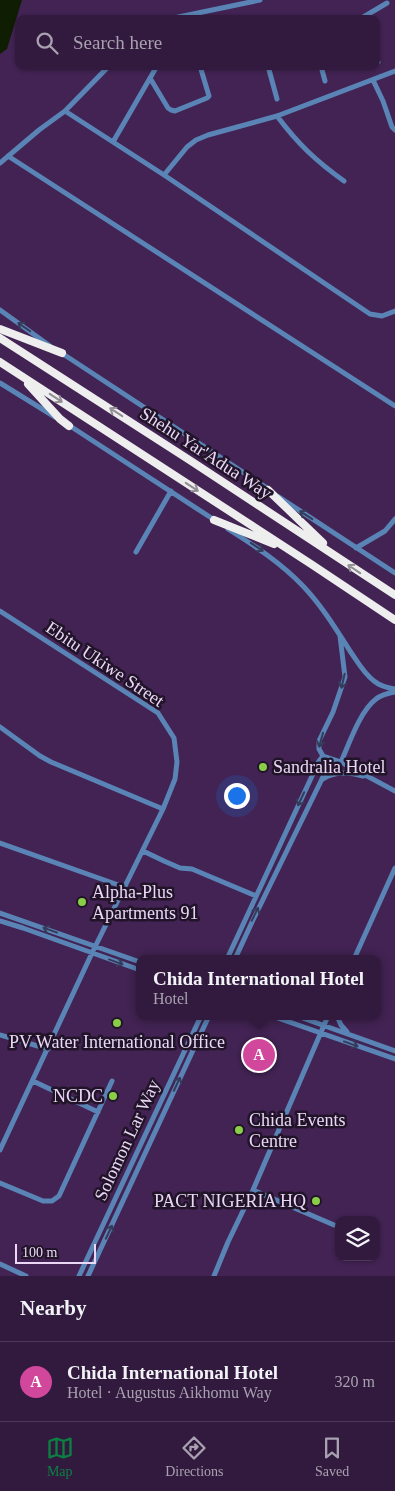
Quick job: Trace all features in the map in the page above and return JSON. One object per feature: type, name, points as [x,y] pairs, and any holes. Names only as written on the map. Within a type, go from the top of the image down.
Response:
[{"type":"highway","points":[[0,329],[62,353]]},
{"type":"highway","name":"Shehu Yar'Adua Way","points":[[0,338],[395,595]]},
{"type":"highway","points":[[0,363],[29,386],[60,419],[70,426]]},
{"type":"highway","name":"Shehu Yar'Adua Way","points":[[0,363],[395,620]]},
{"type":"highway","points":[[268,490],[335,555]]},
{"type":"highway","points":[[214,520],[275,545],[311,564]]},
{"type":"street","points":[[188,15],[260,0]]},
{"type":"street","points":[[367,15],[387,3]]},
{"type":"street","points":[[0,162],[65,111],[105,70]]},
{"type":"street","points":[[113,142],[155,70]]},
{"type":"street","points":[[150,78],[168,108],[175,111],[209,96],[201,70]]},
{"type":"street","points":[[269,70],[277,99]]},
{"type":"street","points":[[322,70],[325,81]]},
{"type":"street","points":[[164,175],[187,147],[196,140],[277,116],[395,71]]},
{"type":"street","points":[[373,80],[392,127],[395,130]]},
{"type":"street","points":[[65,111],[164,175],[370,314],[382,316],[395,311]]},
{"type":"street","points":[[277,116],[295,139],[324,167],[344,181]]},
{"type":"street","points":[[8,156],[395,406]]},
{"type":"street","points":[[0,310],[395,573]]},
{"type":"street","points":[[0,383],[260,549],[293,575],[314,598],[362,670],[378,684],[395,690]]},
{"type":"street","points":[[136,552],[171,491]]},
{"type":"street","points":[[356,548],[384,530],[395,519]]},
{"type":"street","name":"Ebitu Ukiwe Street","points":[[0,611],[158,714],[174,738],[177,762],[175,779],[143,851],[92,953]]},
{"type":"street","points":[[340,636],[345,677],[340,696],[319,741],[319,749],[323,756],[341,762],[395,791]]},
{"type":"street","points":[[341,762],[369,706],[376,699],[395,690]]},
{"type":"street","points":[[0,727],[51,762],[163,809]]},
{"type":"street","points":[[229,955],[323,756]]},
{"type":"street","points":[[237,955],[328,766],[333,760]]},
{"type":"street","points":[[319,761],[328,766]]},
{"type":"street","points":[[321,781],[324,777],[340,773],[370,778]]},
{"type":"street","points":[[0,844],[124,887]]},
{"type":"street","points":[[143,851],[180,868],[192,870],[256,896]]},
{"type":"street","points":[[356,955],[395,868]]},
{"type":"street","points":[[0,912],[136,961]]},
{"type":"street","points":[[0,921],[136,969]]},
{"type":"street","points":[[0,1150],[92,953]]},
{"type":"street","name":"Solomon Lar Way","points":[[79,1276],[198,1020]]},
{"type":"street","name":"Solomon Lar Way","points":[[88,1276],[207,1020]]},
{"type":"street","points":[[284,1020],[395,1059]]},
{"type":"street","points":[[308,1020],[395,1051]]},
{"type":"street","points":[[214,1276],[326,1020]]},
{"type":"street","points":[[339,1020],[349,1034]]},
{"type":"street","points":[[0,1035],[48,1049]]},
{"type":"street","points":[[33,1081],[98,1112]]},
{"type":"street","points":[[0,1183],[42,1201],[52,1201],[59,1196],[112,1081]]},
{"type":"street","points":[[253,1190],[334,1225]]},
{"type":"street","points":[[0,1264],[26,1276]]},
{"type":"shaded area","points":[[0,0],[22,0],[17,15],[15,15],[15,23],[7,49],[0,54]]},
{"type":"place","name":"Sandralia Hotel","points":[[263,767]]},
{"type":"place","name":"Alpha-Plus Apartments 91","points":[[82,902]]},
{"type":"place","name":"PV Water International Office","points":[[117,1023]]},
{"type":"place","name":"Chida International Hotel","points":[[259,1055]]},
{"type":"place","name":"NCDC","points":[[113,1096]]},
{"type":"place","name":"Chida Events Centre","points":[[239,1130]]},
{"type":"place","name":"PACT NIGERIA HQ","points":[[316,1201]]}]
